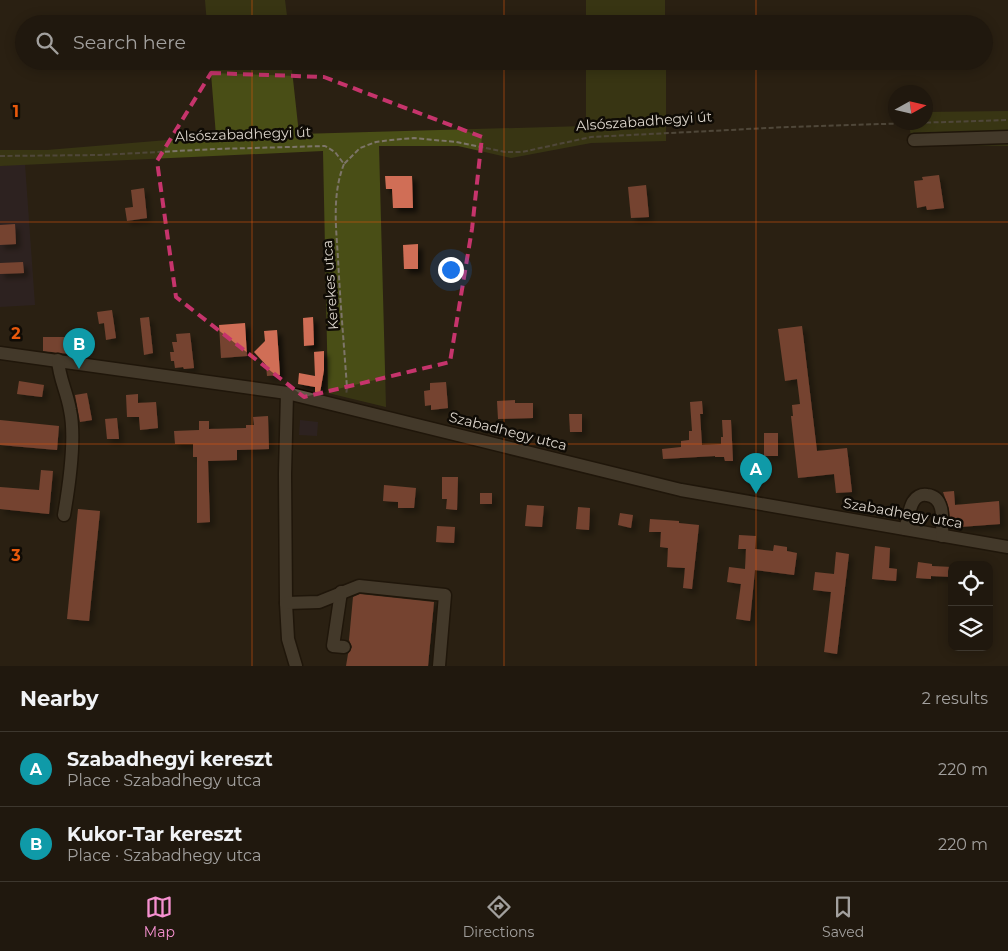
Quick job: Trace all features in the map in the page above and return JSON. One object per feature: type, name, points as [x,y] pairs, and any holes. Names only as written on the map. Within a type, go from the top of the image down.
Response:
[{"type":"street","points":[[914,140],[1008,137]]},
{"type":"street","name":"Szabadhegy utca","points":[[0,353],[287,393],[681,490],[1008,547]]},
{"type":"street","points":[[58,360],[59,373],[70,408],[72,423],[69,488],[64,515]]},
{"type":"street","points":[[287,393],[285,474],[288,639],[295,661],[305,666]]},
{"type":"street","points":[[905,529],[914,500],[920,495],[928,495],[936,498],[941,506],[942,536]]},
{"type":"street","points":[[286,603],[319,602],[359,586],[445,595],[438,666]]},
{"type":"street","points":[[341,592],[333,646],[344,647]]},
{"type":"path","name":"Alsószabadhegyi út","points":[[0,156],[100,155],[325,146],[335,152],[344,164],[360,148],[376,142],[414,138],[456,142],[505,152],[522,152],[591,137],[788,127],[1008,120]]},
{"type":"path","name":"Kerekes utca","points":[[344,164],[338,186],[336,215],[339,286],[347,388],[345,406]]},
{"type":"highlighted area","points":[[211,73],[324,77],[482,137],[472,229],[450,362],[304,397],[176,297],[157,161]]},
{"type":"shaded area","points":[[25,164],[35,305],[0,307],[0,166]]},
{"type":"shaded area","points":[[300,420],[318,422],[317,436],[299,435]]},
{"type":"green space","points":[[205,0],[285,0],[287,15],[206,15]]},
{"type":"green space","points":[[586,0],[665,0],[665,15],[586,15]]},
{"type":"green space","points":[[211,70],[292,70],[299,134],[586,126],[586,70],[666,70],[666,141],[591,143],[511,158],[458,146],[379,146],[386,407],[328,393],[323,151],[0,166],[0,150],[47,150],[216,136]]},
{"type":"green space","points":[[1008,111],[1008,146],[912,144],[910,130],[933,130],[933,112]]},
{"type":"building","points":[[939,175],[944,208],[927,210],[926,206],[917,208],[914,181],[923,180],[922,177]]},
{"type":"building","points":[[385,176],[412,176],[413,208],[393,208],[392,189],[386,189]]},
{"type":"building","points":[[646,185],[649,217],[631,218],[628,187]]},
{"type":"building","points":[[144,188],[147,218],[127,221],[125,208],[133,207],[131,190]]},
{"type":"building","points":[[15,224],[16,244],[0,245],[0,225]]},
{"type":"building","points":[[418,244],[418,269],[404,269],[403,245]]},
{"type":"building","points":[[23,262],[24,273],[0,274],[0,263]]},
{"type":"building","points":[[112,310],[116,338],[106,340],[104,323],[99,324],[97,312]]},
{"type":"building","points":[[149,317],[153,353],[144,355],[140,318]]},
{"type":"building","points":[[313,317],[314,345],[304,346],[303,318]]},
{"type":"building","points":[[245,323],[247,356],[221,358],[219,325]]},
{"type":"building","points":[[802,326],[817,451],[847,448],[852,492],[836,493],[834,474],[798,478],[791,416],[793,416],[792,405],[800,404],[797,379],[785,381],[778,329]]},
{"type":"building","points":[[277,330],[280,375],[267,376],[266,365],[254,352],[265,341],[264,331]]},
{"type":"building","points":[[190,333],[194,368],[175,368],[174,361],[171,361],[170,352],[174,352],[172,342],[177,342],[176,334]]},
{"type":"building","points":[[43,337],[69,337],[70,354],[43,351]]},
{"type":"building","points":[[324,351],[324,370],[320,393],[315,392],[315,387],[298,384],[299,373],[315,376],[314,352]]},
{"type":"building","points":[[19,381],[44,385],[42,397],[17,394]]},
{"type":"building","points":[[446,382],[448,408],[431,410],[431,405],[425,406],[424,391],[430,390],[430,383]]},
{"type":"building","points":[[87,393],[92,420],[80,422],[75,395]]},
{"type":"building","points":[[138,394],[138,403],[156,402],[158,428],[140,430],[139,417],[127,417],[126,395]]},
{"type":"building","points":[[515,400],[515,403],[533,403],[533,418],[498,419],[497,401]]},
{"type":"building","points":[[702,401],[703,414],[700,414],[702,445],[721,444],[721,437],[723,437],[722,420],[731,420],[733,461],[725,461],[724,457],[715,456],[663,459],[662,449],[681,447],[681,441],[689,440],[689,431],[692,431],[690,402]]},
{"type":"building","points":[[569,414],[582,414],[582,432],[570,432]]},
{"type":"building","points":[[268,416],[269,449],[237,450],[237,460],[208,461],[210,522],[197,523],[197,457],[193,457],[193,444],[175,444],[174,431],[199,430],[199,421],[209,421],[209,429],[246,428],[246,425],[254,425],[253,417]]},
{"type":"building","points":[[117,418],[119,439],[107,439],[105,419]]},
{"type":"building","points":[[0,420],[59,426],[57,450],[0,445]]},
{"type":"building","points":[[764,433],[778,433],[778,456],[764,456]]},
{"type":"building","points":[[41,470],[53,471],[49,514],[0,509],[0,487],[39,490]]},
{"type":"building","points":[[442,477],[458,477],[457,510],[446,509],[447,499],[442,499]]},
{"type":"building","points":[[384,485],[416,488],[414,508],[398,508],[398,502],[383,501]]},
{"type":"building","points":[[954,491],[955,505],[999,501],[1000,524],[960,527],[960,525],[950,525],[949,509],[943,492]]},
{"type":"building","points":[[480,493],[492,493],[492,504],[480,504]]},
{"type":"building","points":[[527,505],[544,506],[542,527],[525,526]]},
{"type":"building","points":[[578,507],[590,508],[589,530],[576,529]]},
{"type":"building","points":[[78,509],[100,511],[89,621],[67,619]]},
{"type":"building","points":[[620,513],[633,515],[631,528],[618,525]]},
{"type":"building","points":[[650,519],[679,521],[679,523],[699,525],[692,589],[683,588],[685,568],[667,567],[668,548],[660,547],[661,532],[649,532]]},
{"type":"building","points":[[437,526],[455,527],[454,543],[436,542]]},
{"type":"building","points":[[739,535],[756,536],[755,549],[773,551],[774,545],[787,547],[787,551],[797,553],[794,575],[755,570],[750,621],[736,619],[741,584],[727,582],[729,567],[745,569],[746,549],[738,549]]},
{"type":"building","points":[[875,546],[890,548],[889,568],[897,569],[896,581],[872,579]]},
{"type":"building","points":[[836,552],[849,554],[837,654],[824,652],[831,592],[813,590],[815,572],[834,574]]},
{"type":"building","points":[[918,562],[932,564],[932,566],[948,567],[948,577],[931,576],[931,579],[916,578]]},
{"type":"building","points":[[360,594],[434,602],[428,666],[346,666],[348,654],[352,647],[349,640],[353,597]]},
{"type":"place","name":"Kukor-Tar kereszt","points":[[79,369]]},
{"type":"place","name":"Szabadhegyi kereszt","points":[[756,494]]}]
